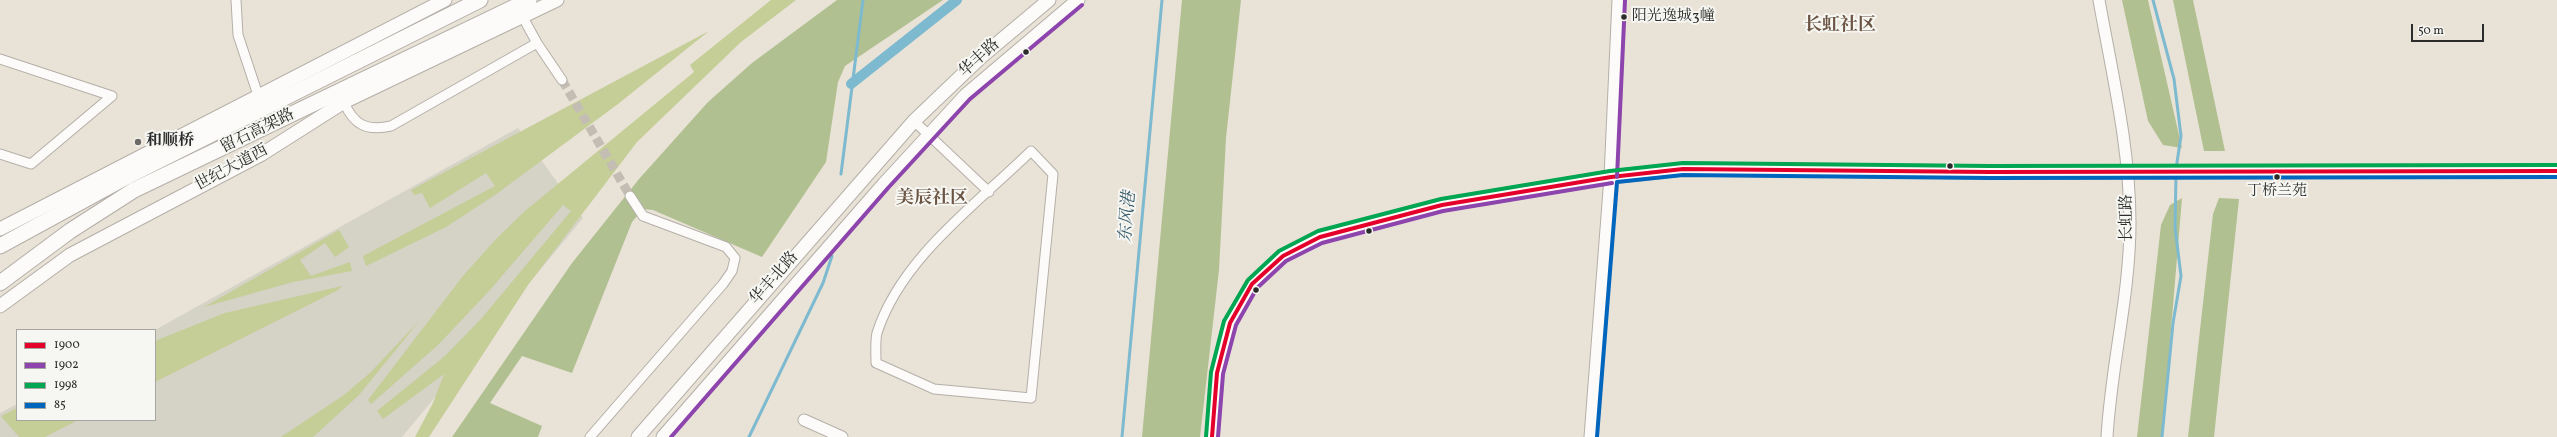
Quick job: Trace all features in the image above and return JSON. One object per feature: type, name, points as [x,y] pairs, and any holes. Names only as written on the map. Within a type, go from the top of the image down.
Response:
[{"type":"highway","name":"留石高架路","points":[[0,283],[70,231],[134,190],[529,0]]},
{"type":"highway","name":"留石高架路","points":[[0,246],[132,174],[330,76],[392,43],[477,3]]},
{"type":"highway","points":[[70,231],[344,102]]},
{"type":"main road","points":[[0,229],[445,0]]},
{"type":"main road","name":"世纪大道西","points":[[0,306],[70,255],[262,154],[344,102],[557,0]]},
{"type":"main road","name":"华丰路","points":[[914,121],[981,57],[1049,0]]},
{"type":"main road","name":"华丰路","points":[[929,135],[966,96],[1078,0]]},
{"type":"main road","points":[[1591,437],[1611,177],[1619,0]]},
{"type":"main road","name":"华丰北路","points":[[638,437],[914,121]]},
{"type":"main road","name":"华丰北路","points":[[663,437],[929,135]]},
{"type":"main road","points":[[1212,437],[1217,373],[1230,323],[1252,284],[1283,256],[1320,237],[1442,205],[1611,177],[1683,169],[2557,171]]},
{"type":"street","points":[[236,0],[238,35],[258,95]]},
{"type":"street","name":"长虹路","points":[[2099,0],[2128,171],[2130,223],[2126,288],[2108,407],[2107,437]]},
{"type":"street","points":[[526,23],[537,43],[562,80]]},
{"type":"street","points":[[344,102],[350,116],[362,125],[376,129],[392,126],[537,43]]},
{"type":"street","points":[[0,59],[112,96],[31,164],[0,154]]},
{"type":"street","points":[[914,121],[989,192]]},
{"type":"street","points":[[1031,151],[1053,174],[1031,398],[934,389],[876,363],[877,334],[897,290],[924,252],[989,192],[1031,151]]},
{"type":"street","points":[[590,437],[723,284],[732,271],[735,258],[726,247],[643,216],[630,196]]},
{"type":"street","points":[[804,420],[842,437]]},
{"type":"shaded area","points":[[518,128],[583,218],[402,437],[0,437],[0,413],[16,405],[16,421],[156,421],[156,329]]},
{"type":"green space","points":[[771,0],[796,0],[741,42],[637,142],[528,285],[429,437],[415,437],[433,403],[444,374],[383,419],[377,411],[445,356],[481,319],[571,211],[563,205],[489,291],[438,345],[371,404],[368,400],[463,276],[496,239],[525,211],[694,72],[690,65]]},
{"type":"green space","points":[[837,0],[943,0],[845,66],[838,82],[826,162],[762,257],[653,210],[643,209],[632,222],[572,373],[522,356],[490,403],[542,426],[538,437],[452,437],[572,263],[639,179],[708,102],[752,63]]},
{"type":"green space","points":[[1182,0],[1241,0],[1226,138],[1219,270],[1200,437],[1142,437]]},
{"type":"green space","points":[[2122,0],[2148,0],[2182,148],[2163,145],[2148,121]]},
{"type":"green space","points":[[2173,0],[2193,0],[2225,151],[2204,151]]},
{"type":"green space","points":[[709,31],[618,104],[495,195],[446,227],[366,266],[363,256],[495,186],[486,173],[430,208],[422,193],[414,195],[411,190]]},
{"type":"green space","points":[[2182,198],[2162,437],[2137,437],[2161,225],[2170,205]]},
{"type":"green space","points":[[2219,198],[2239,199],[2214,437],[2188,437],[2213,214]]},
{"type":"green space","points":[[339,230],[349,247],[335,257],[325,243],[300,260],[311,276],[350,262],[352,271],[293,282],[204,307]]},
{"type":"green space","points":[[342,286],[338,290],[156,381],[156,341],[225,313]]},
{"type":"green space","points":[[420,320],[359,395],[313,437],[281,437],[344,395],[371,372]]},
{"type":"green space","points":[[16,408],[16,421],[76,421],[45,437],[19,437],[1,416]]},
{"type":"waterway","points":[[841,174],[863,0]]},
{"type":"waterway","points":[[851,84],[957,0]]},
{"type":"waterway","name":"东风港","points":[[1122,437],[1162,0]]},
{"type":"waterway","points":[[2153,0],[2174,79],[2181,136],[2176,169]]},
{"type":"waterway","points":[[2162,437],[2173,323],[2181,276],[2175,227],[2176,175]]},
{"type":"waterway","points":[[749,437],[823,283],[832,256]]},
{"type":"tunnel","points":[[562,80],[630,196]]},
{"type":"transit line","name":"1902","points":[[1617,177],[1625,0]]},
{"type":"transit line","name":"1902","points":[[671,437],[888,188],[970,99],[1082,5]]},
{"type":"transit line","name":"1998","points":[[1206,437],[1211,372],[1224,321],[1248,280],[1279,251],[1318,231],[1441,199],[1610,171],[1683,163],[1990,166],[2557,165]]},
{"type":"transit line","name":"1900","points":[[1212,437],[1217,373],[1230,323],[1252,284],[1283,256],[1320,237],[1442,205],[1611,177],[1683,169],[1990,172],[2557,171]]},
{"type":"transit line","name":"85","points":[[1597,437],[1617,182],[1683,175],[1990,178],[2557,177]]},
{"type":"transit line","name":"1902","points":[[1218,437],[1223,374],[1236,325],[1257,288],[1286,261],[1322,243],[1443,211],[1612,183]]},
{"type":"place","name":"阳光逸城3幢","points":[[1624,17]]},
{"type":"place","name":"和顺桥","points":[[138,142]]},
{"type":"place","name":"丁桥兰苑","points":[[2277,177]]},
{"type":"district","name":"长虹社区","points":[[1840,27]]},
{"type":"district","name":"美辰社区","points":[[932,200]]}]
